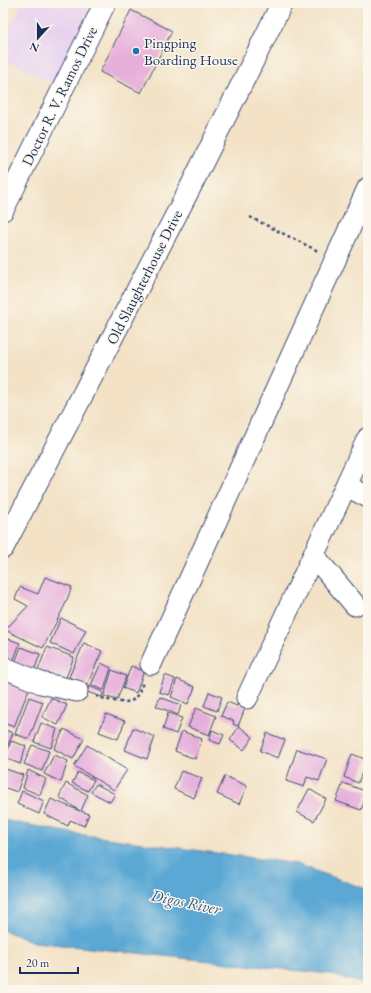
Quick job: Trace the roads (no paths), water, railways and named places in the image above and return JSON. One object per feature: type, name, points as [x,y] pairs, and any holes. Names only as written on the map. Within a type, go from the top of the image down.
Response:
[{"type":"street","name":"Doctor R. V. Ramos Drive","points":[[3,210],[105,3]]},
{"type":"street","name":"Old Slaughterhouse Drive","points":[[3,548],[190,188],[282,3]]},
{"type":"street","points":[[152,664],[368,188]]},
{"type":"street","points":[[248,698],[368,438]]},
{"type":"street","points":[[347,486],[368,497]]},
{"type":"street","points":[[314,556],[355,605]]},
{"type":"street","points":[[3,666],[41,683],[77,691]]},
{"type":"water","name":"Digos River","points":[[3,820],[77,834],[297,864],[368,890],[368,985],[329,974],[34,942],[3,930]]},
{"type":"place","name":"Pingping Boarding House","points":[[136,51]]}]
